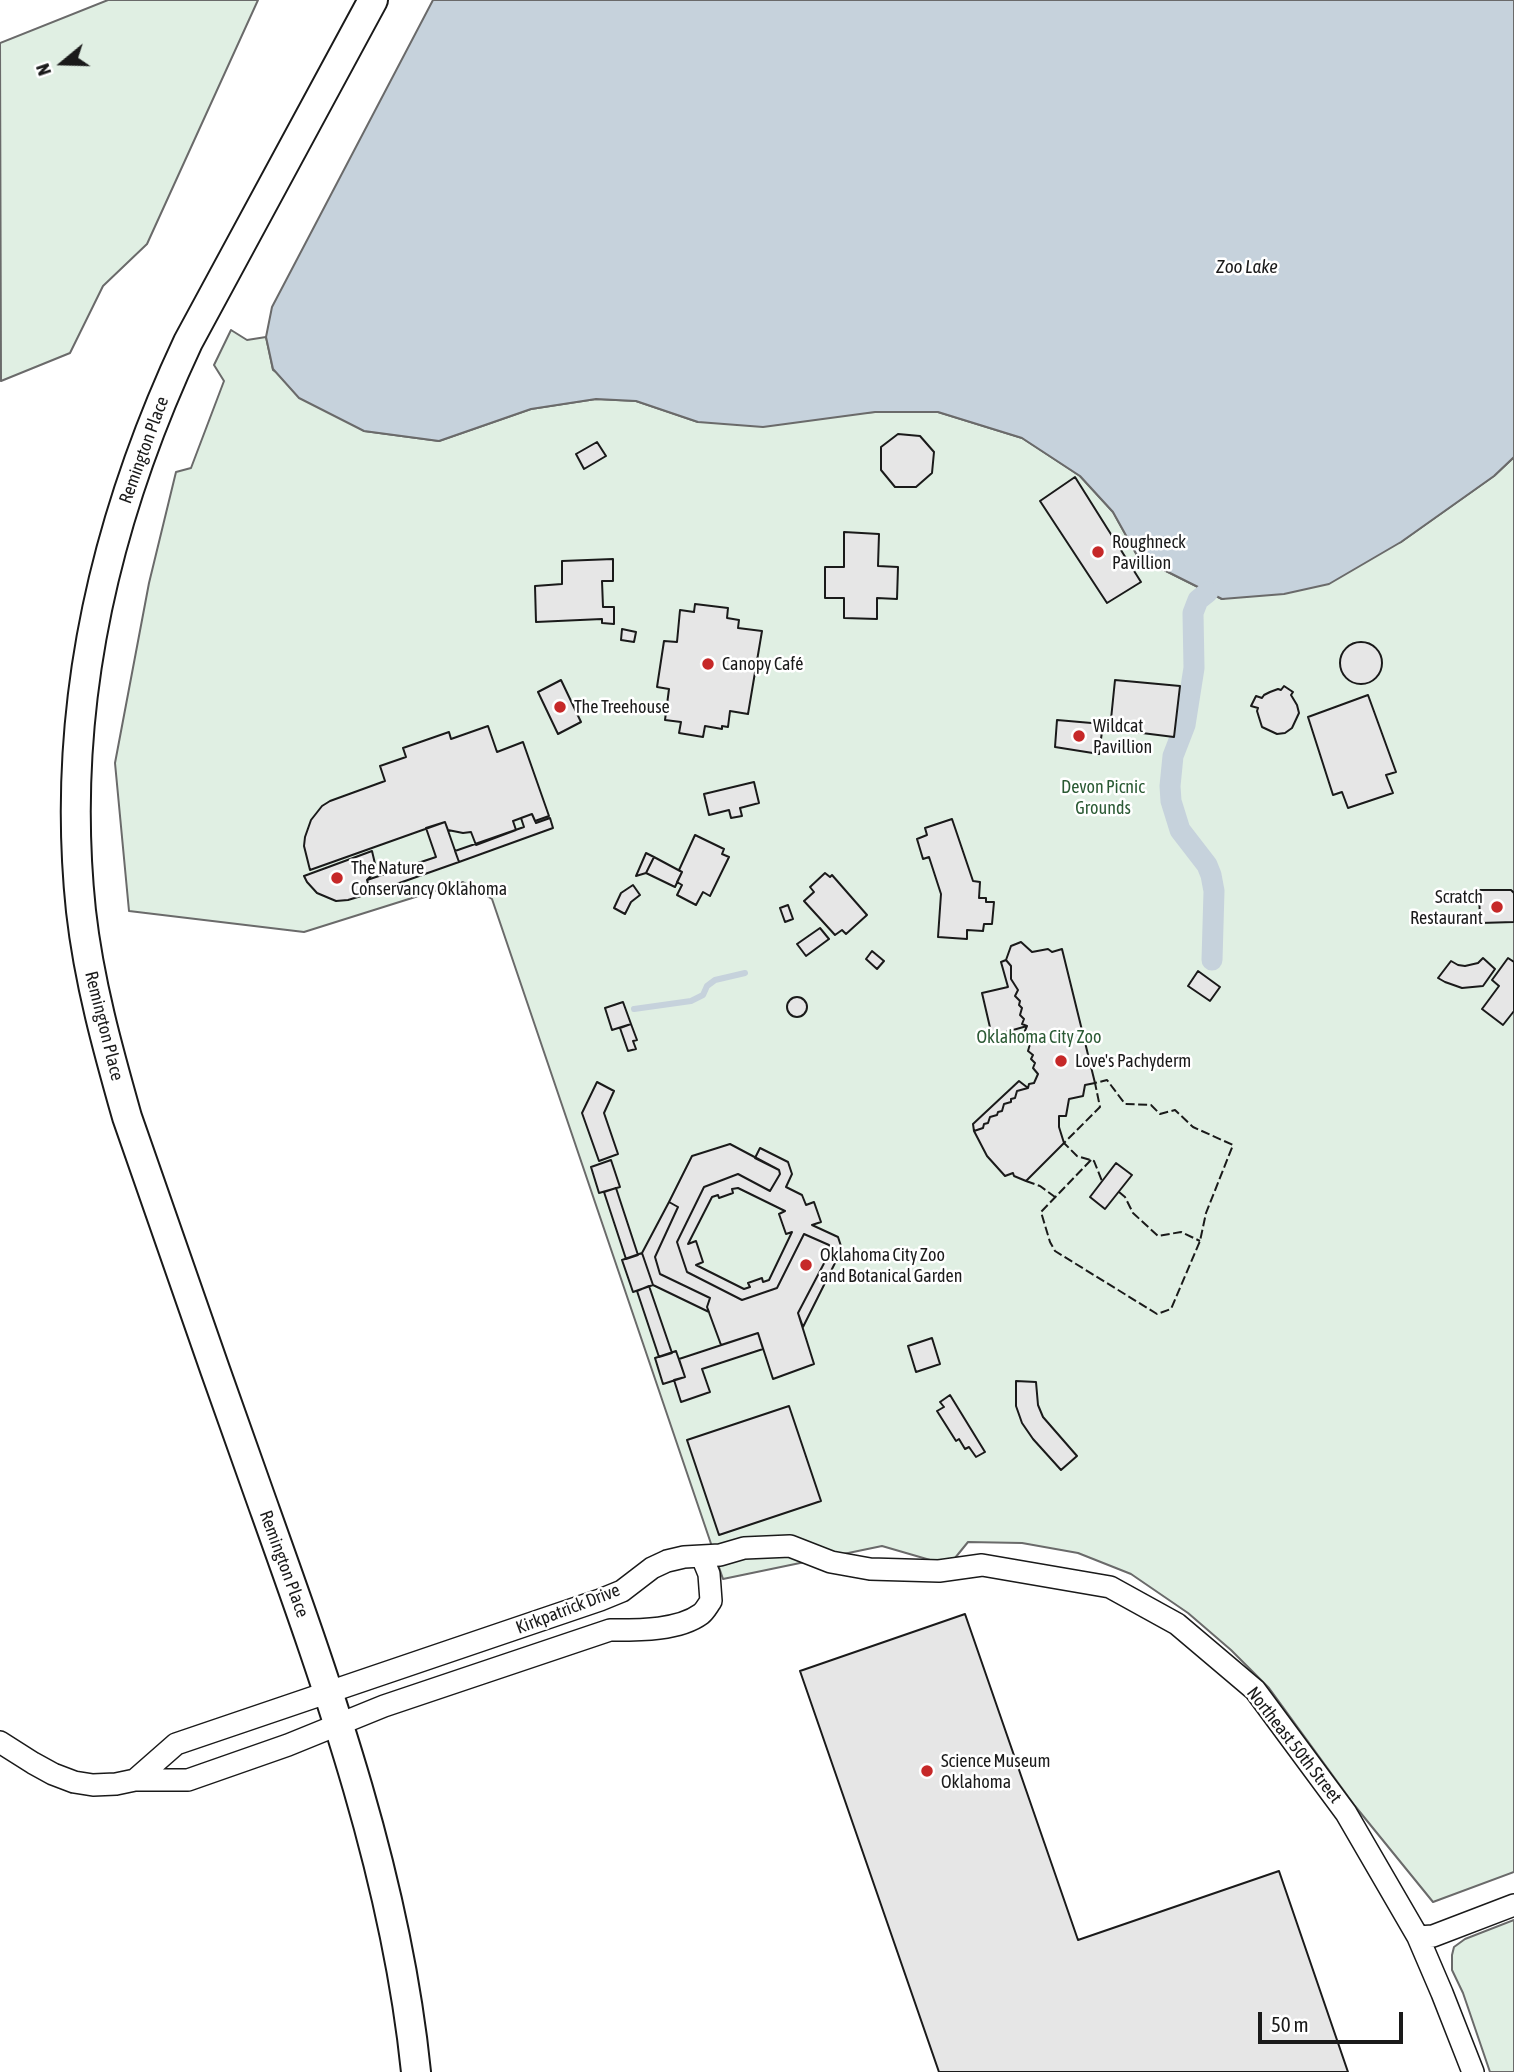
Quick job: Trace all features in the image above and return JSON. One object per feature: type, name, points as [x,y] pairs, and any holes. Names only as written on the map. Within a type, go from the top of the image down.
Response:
[{"type":"main road","name":"Remington Place","points":[[373,0],[188,342],[146,439],[117,525],[93,626],[81,712],[77,791],[78,855],[81,911],[88,960],[105,1039],[127,1117],[328,1692],[365,1810],[388,1900],[411,2026],[416,2072]]},
{"type":"street","name":"Northeast 50th Street","points":[[702,1557],[744,1548],[790,1546],[831,1562],[870,1569],[939,1571],[982,1566],[1110,1587],[1177,1624],[1255,1690],[1346,1814],[1418,1937],[1472,2072]]},
{"type":"street","name":"Kirkpatrick Drive","points":[[0,1742],[33,1763],[74,1782],[93,1785],[135,1780],[188,1780],[288,1745],[384,1706],[610,1630],[648,1629],[681,1622],[701,1614],[711,1601],[709,1574],[702,1557],[667,1561],[652,1568],[622,1591],[600,1600],[176,1744],[135,1780]]},
{"type":"street","points":[[1418,1937],[1433,1936],[1514,1905]]},
{"type":"green space","points":[[108,0],[258,0],[147,244],[103,286],[70,353],[1,381],[0,43]]},
{"type":"green space","name":"Oklahoma City Zoo","points":[[231,330],[247,340],[266,337],[273,370],[364,431],[439,441],[531,409],[596,399],[636,401],[698,422],[875,412],[938,412],[1022,438],[1080,476],[1113,512],[1138,557],[1222,599],[1401,542],[1494,476],[1514,457],[1514,1872],[1433,1902],[1355,1806],[1269,1688],[1231,1650],[1188,1613],[1131,1574],[1078,1553],[1022,1543],[968,1542],[955,1558],[937,1562],[882,1546],[723,1579],[492,899],[463,882],[304,932],[129,911],[115,763],[149,583],[176,472],[191,468],[224,381],[214,365]]},
{"type":"green space","points":[[1514,1920],[1514,2072],[1490,2072],[1463,1993],[1452,1970],[1452,1955],[1454,1947],[1465,1939]]},
{"type":"water","name":"Zoo Lake","points":[[433,0],[1514,0],[1514,457],[1494,476],[1401,542],[1329,584],[1284,594],[1222,599],[1138,557],[1113,512],[1080,476],[1022,438],[938,412],[875,412],[763,427],[698,422],[636,401],[596,399],[531,409],[439,441],[364,431],[299,398],[273,369],[266,337],[272,307]]},
{"type":"building","points":[[898,434],[920,436],[934,452],[932,473],[916,487],[895,487],[881,470],[881,447]]},
{"type":"building","points":[[597,442],[606,456],[584,469],[576,454]]},
{"type":"building","name":"Roughneck Pavillion","points":[[1075,477],[1141,582],[1107,603],[1040,501]]},
{"type":"building","points":[[844,532],[879,534],[878,566],[898,567],[897,599],[877,598],[877,619],[844,618],[844,598],[825,598],[825,567],[844,567]]},
{"type":"building","points":[[613,559],[613,581],[602,581],[603,607],[614,607],[614,624],[602,623],[602,619],[536,622],[535,586],[562,584],[562,561]]},
{"type":"building","name":"Canopy Café","points":[[695,604],[728,608],[727,618],[739,620],[738,628],[762,631],[748,714],[730,711],[728,727],[722,726],[722,729],[705,726],[703,737],[679,733],[681,722],[665,720],[669,689],[657,687],[664,641],[677,642],[680,610],[694,612]]},
{"type":"building","points":[[622,629],[636,632],[634,642],[621,640]]},
{"type":"building","points":[[1361,642],[1376,648],[1382,663],[1376,678],[1361,684],[1346,678],[1340,663],[1346,648]]},
{"type":"building","name":"The Treehouse","points":[[561,680],[581,722],[558,734],[538,692]]},
{"type":"building","points":[[1115,680],[1180,686],[1174,737],[1110,729]]},
{"type":"building","points":[[1284,686],[1293,692],[1291,695],[1299,713],[1292,728],[1277,734],[1262,727],[1258,708],[1251,706],[1256,696],[1262,698]]},
{"type":"building","points":[[1368,695],[1396,772],[1386,775],[1393,793],[1348,808],[1342,792],[1333,795],[1308,717]]},
{"type":"building","name":"Wildcat Pavillion","points":[[1057,720],[1103,724],[1099,754],[1055,747]]},
{"type":"building","points":[[488,726],[497,752],[523,742],[549,816],[535,821],[532,814],[513,821],[516,830],[476,845],[471,832],[448,830],[445,822],[310,870],[304,846],[305,837],[311,820],[322,806],[385,781],[380,766],[406,757],[403,748],[449,732],[451,739]]},
{"type":"building","points":[[754,782],[759,803],[740,808],[742,816],[731,818],[729,810],[709,815],[704,794]]},
{"type":"building","points":[[532,814],[536,823],[550,818],[553,828],[459,862],[455,851],[524,827],[521,818]]},
{"type":"building","points":[[952,819],[973,881],[980,882],[979,898],[994,902],[992,924],[984,924],[983,931],[967,930],[967,939],[938,937],[941,894],[929,857],[923,859],[917,839],[927,835],[925,828]]},
{"type":"building","points":[[445,822],[459,862],[371,893],[367,880],[436,857],[426,828]]},
{"type":"building","points":[[695,835],[724,849],[722,854],[729,857],[710,896],[703,892],[696,905],[677,895],[682,885],[677,882],[682,872],[679,870]]},
{"type":"building","name":"The Nature Conservancy Oklahoma","points":[[372,851],[376,868],[367,880],[371,893],[336,901],[317,893],[304,876]]},
{"type":"building","points":[[646,853],[654,857],[646,873],[636,876]]},
{"type":"building","points":[[654,857],[682,872],[675,887],[646,873]]},
{"type":"building","points":[[825,873],[830,877],[832,875],[867,915],[846,934],[842,930],[835,935],[804,901],[814,892],[810,887]]},
{"type":"building","points":[[633,885],[640,895],[631,902],[625,914],[614,908],[621,893]]},
{"type":"building","name":"Scratch Restaurant","points":[[1479,890],[1511,890],[1514,893],[1514,922],[1480,923]]},
{"type":"building","points":[[788,905],[793,919],[785,922],[780,908]]},
{"type":"building","points":[[820,928],[829,939],[806,956],[797,944]]},
{"type":"building","name":"Love's Pachyderm","points":[[1021,942],[1032,952],[1062,949],[1095,1083],[1085,1085],[1083,1096],[1069,1099],[1066,1116],[1059,1116],[1064,1143],[1026,1181],[1013,1173],[1005,1176],[987,1156],[974,1131],[983,1128],[990,1117],[1002,1111],[1004,1104],[1015,1098],[1017,1091],[1034,1083],[1038,1074],[1033,1068],[1033,1055],[1028,1051],[1030,1044],[1026,1042],[1028,1037],[1024,1033],[1027,1026],[1022,1024],[1022,1008],[1015,996],[1018,990],[1011,979],[1011,966],[1006,960],[1011,946]]},
{"type":"building","points":[[872,951],[884,961],[877,969],[866,959]]},
{"type":"building","points":[[1483,958],[1495,969],[1483,986],[1462,988],[1438,978],[1451,961],[1465,966],[1478,963]]},
{"type":"building","points":[[1508,958],[1514,962],[1514,1011],[1503,1025],[1482,1009],[1499,986],[1492,980]]},
{"type":"building","points":[[1006,960],[1011,966],[1011,979],[1018,990],[1015,996],[1022,1008],[1022,1024],[1027,1026],[992,1036],[982,993],[1008,987],[1001,962]]},
{"type":"building","points":[[1198,971],[1220,987],[1210,1001],[1188,986]]},
{"type":"building","points":[[797,997],[804,1000],[807,1007],[804,1014],[797,1017],[790,1014],[787,1007],[790,1000]]},
{"type":"building","points":[[623,1002],[631,1024],[612,1030],[605,1008]]},
{"type":"building","points":[[631,1024],[637,1040],[633,1041],[636,1049],[628,1051],[620,1028]]},
{"type":"building","points":[[1019,1081],[1028,1088],[1017,1091],[1011,1102],[1004,1104],[1002,1111],[990,1117],[983,1128],[974,1131],[973,1124]]},
{"type":"building","points":[[597,1082],[614,1091],[604,1113],[618,1154],[599,1161],[582,1113]]},
{"type":"building","name":"Oklahoma City Zoo and Botanical Garden","points":[[730,1144],[779,1170],[780,1174],[770,1191],[738,1174],[704,1187],[677,1242],[687,1272],[742,1300],[777,1288],[804,1234],[829,1245],[831,1250],[798,1313],[814,1364],[773,1379],[758,1333],[721,1345],[707,1307],[710,1298],[660,1274],[655,1257],[678,1207],[669,1202],[692,1156]]},
{"type":"building","points":[[760,1148],[788,1162],[792,1174],[786,1187],[802,1195],[806,1205],[814,1202],[821,1222],[812,1225],[838,1237],[842,1249],[803,1327],[798,1313],[831,1250],[829,1245],[804,1234],[777,1288],[742,1300],[687,1272],[677,1242],[704,1187],[738,1174],[770,1191],[780,1174],[779,1170],[755,1158]],"holes":[[[738,1188],[785,1211],[779,1214],[786,1234],[792,1232],[769,1280],[763,1282],[762,1278],[748,1283],[750,1287],[744,1289],[696,1265],[703,1262],[696,1241],[688,1244],[712,1197],[718,1195],[719,1198]]]},
{"type":"building","points":[[611,1160],[620,1187],[599,1193],[591,1167]]},
{"type":"building","points":[[1116,1163],[1132,1175],[1105,1209],[1090,1197]]},
{"type":"building","points":[[616,1188],[638,1255],[626,1259],[604,1192]]},
{"type":"building","points":[[669,1202],[678,1207],[655,1257],[660,1274],[710,1298],[707,1307],[709,1312],[653,1285],[642,1253]]},
{"type":"building","points":[[642,1253],[653,1285],[633,1292],[622,1260]]},
{"type":"building","points":[[649,1286],[672,1353],[659,1357],[637,1291]]},
{"type":"building","points":[[758,1333],[763,1349],[702,1369],[710,1392],[681,1402],[674,1380],[685,1377],[679,1359]]},
{"type":"building","points":[[932,1338],[940,1364],[916,1372],[908,1346]]},
{"type":"building","points":[[676,1351],[685,1377],[663,1384],[655,1358]]},
{"type":"building","points":[[1016,1381],[1036,1382],[1038,1405],[1043,1417],[1077,1456],[1061,1470],[1022,1423],[1016,1406]]},
{"type":"building","points":[[950,1395],[985,1452],[976,1457],[969,1447],[965,1449],[959,1439],[956,1441],[937,1411],[944,1407],[940,1402]]},
{"type":"building","points":[[789,1406],[821,1501],[719,1535],[687,1440]]},
{"type":"building","name":"Science Museum Oklahoma","points":[[965,1614],[1078,1940],[1279,1871],[1348,2072],[939,2072],[800,1671]]},
{"type":"waterway","points":[[1208,592],[1198,600],[1193,613],[1194,668],[1185,725],[1173,756],[1170,786],[1171,801],[1180,830],[1207,865],[1211,875],[1214,891],[1212,960]]},
{"type":"waterway","points":[[634,1009],[691,1001],[703,995],[707,986],[715,980],[745,973]]},
{"type":"fence","points":[[1091,1160],[1041,1212],[1050,1242],[1055,1251],[1157,1314],[1171,1309],[1200,1241],[1206,1213],[1233,1145],[1193,1127],[1175,1110],[1160,1114],[1151,1105],[1125,1104],[1107,1080],[1095,1083],[1100,1107],[1064,1143],[1077,1156],[1094,1161],[1102,1181]]},
{"type":"fence","points":[[1026,1181],[1040,1186],[1055,1197]]},
{"type":"fence","points":[[1119,1192],[1125,1197],[1133,1213],[1158,1236],[1181,1232],[1200,1241]]},
{"type":"place","name":"Roughneck Pavillion","points":[[1098,552]]},
{"type":"place","name":"Canopy Café","points":[[708,664]]},
{"type":"place","name":"The Treehouse","points":[[560,707]]},
{"type":"place","name":"Wildcat Pavillion","points":[[1079,736]]},
{"type":"place","name":"The Nature Conservancy Oklahoma","points":[[337,878]]},
{"type":"place","name":"Scratch Restaurant","points":[[1497,907]]},
{"type":"place","name":"Love's Pachyderm","points":[[1061,1061]]},
{"type":"place","name":"Oklahoma City Zoo and Botanical Garden","points":[[806,1265]]},
{"type":"place","name":"Science Museum Oklahoma","points":[[927,1771]]},
{"type":"park label","name":"Devon Picnic Grounds","points":[[1103,797]]}]
